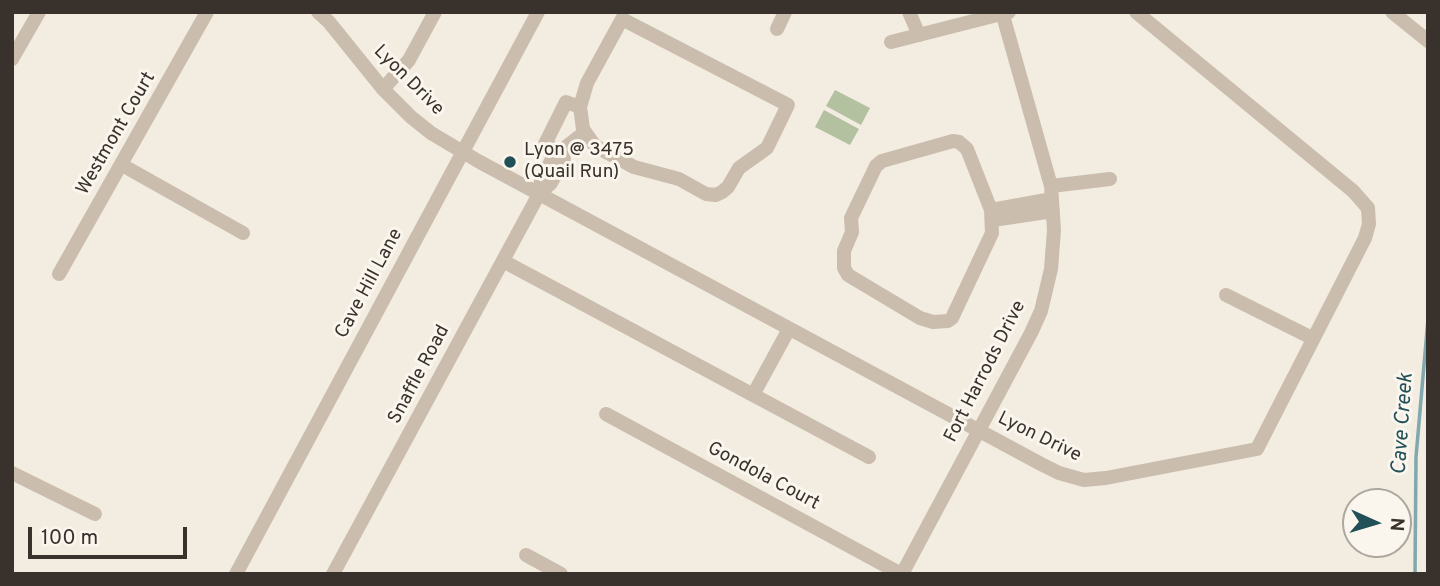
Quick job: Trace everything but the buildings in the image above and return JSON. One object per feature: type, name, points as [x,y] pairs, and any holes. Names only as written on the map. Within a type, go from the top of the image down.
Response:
[{"type":"street","points":[[12,59],[38,12]]},
{"type":"street","name":"Westmont Court","points":[[58,274],[207,12]]},
{"type":"street","name":"Lyon Drive","points":[[318,12],[383,89],[411,117],[463,152],[1059,473],[1084,480],[1257,449],[1365,238],[1369,224],[1368,208],[1353,191],[1136,12]]},
{"type":"street","points":[[383,89],[409,60],[435,12]]},
{"type":"street","name":"Cave Hill Lane","points":[[236,574],[538,12]]},
{"type":"street","points":[[777,29],[785,12]]},
{"type":"street","points":[[909,12],[919,35]]},
{"type":"street","points":[[1392,12],[1428,41]]},
{"type":"street","points":[[891,42],[1004,13]]},
{"type":"street","name":"Fort Harrods Drive","points":[[902,574],[1041,311],[1054,251],[1052,198],[1004,13]]},
{"type":"street","points":[[621,19],[788,105],[766,148],[739,169],[728,187],[716,195],[706,194],[679,179],[634,167],[595,146],[585,132],[580,107],[587,83],[621,19]]},
{"type":"street","points":[[580,107],[566,102],[545,144],[561,152],[585,132]]},
{"type":"street","points":[[953,141],[959,142],[967,149],[992,215],[990,242],[952,318],[948,321],[933,322],[920,318],[848,275],[844,268],[844,251],[852,232],[851,218],[876,166],[882,161],[953,141]]},
{"type":"street","name":"Snaffle Road","points":[[334,574],[540,194],[551,183],[564,159],[561,152]]},
{"type":"street","points":[[122,165],[243,233]]},
{"type":"street","points":[[992,215],[1110,178]]},
{"type":"street","points":[[503,261],[869,457]]},
{"type":"street","points":[[1226,295],[1312,338]]},
{"type":"street","points":[[753,395],[789,329]]},
{"type":"street","name":"Gondola Court","points":[[606,414],[902,574]]},
{"type":"street","points":[[12,473],[95,514]]},
{"type":"street","points":[[527,555],[561,574]]},
{"type":"green space","points":[[835,90],[870,108],[861,125],[826,106]]},
{"type":"green space","points":[[824,110],[859,129],[850,145],[815,127]]},
{"type":"waterway","name":"Cave Creek","points":[[1415,574],[1416,457],[1428,319]]},
{"type":"place","name":"Lyon @ 3475 (Quail Run)","points":[[510,162]]}]
